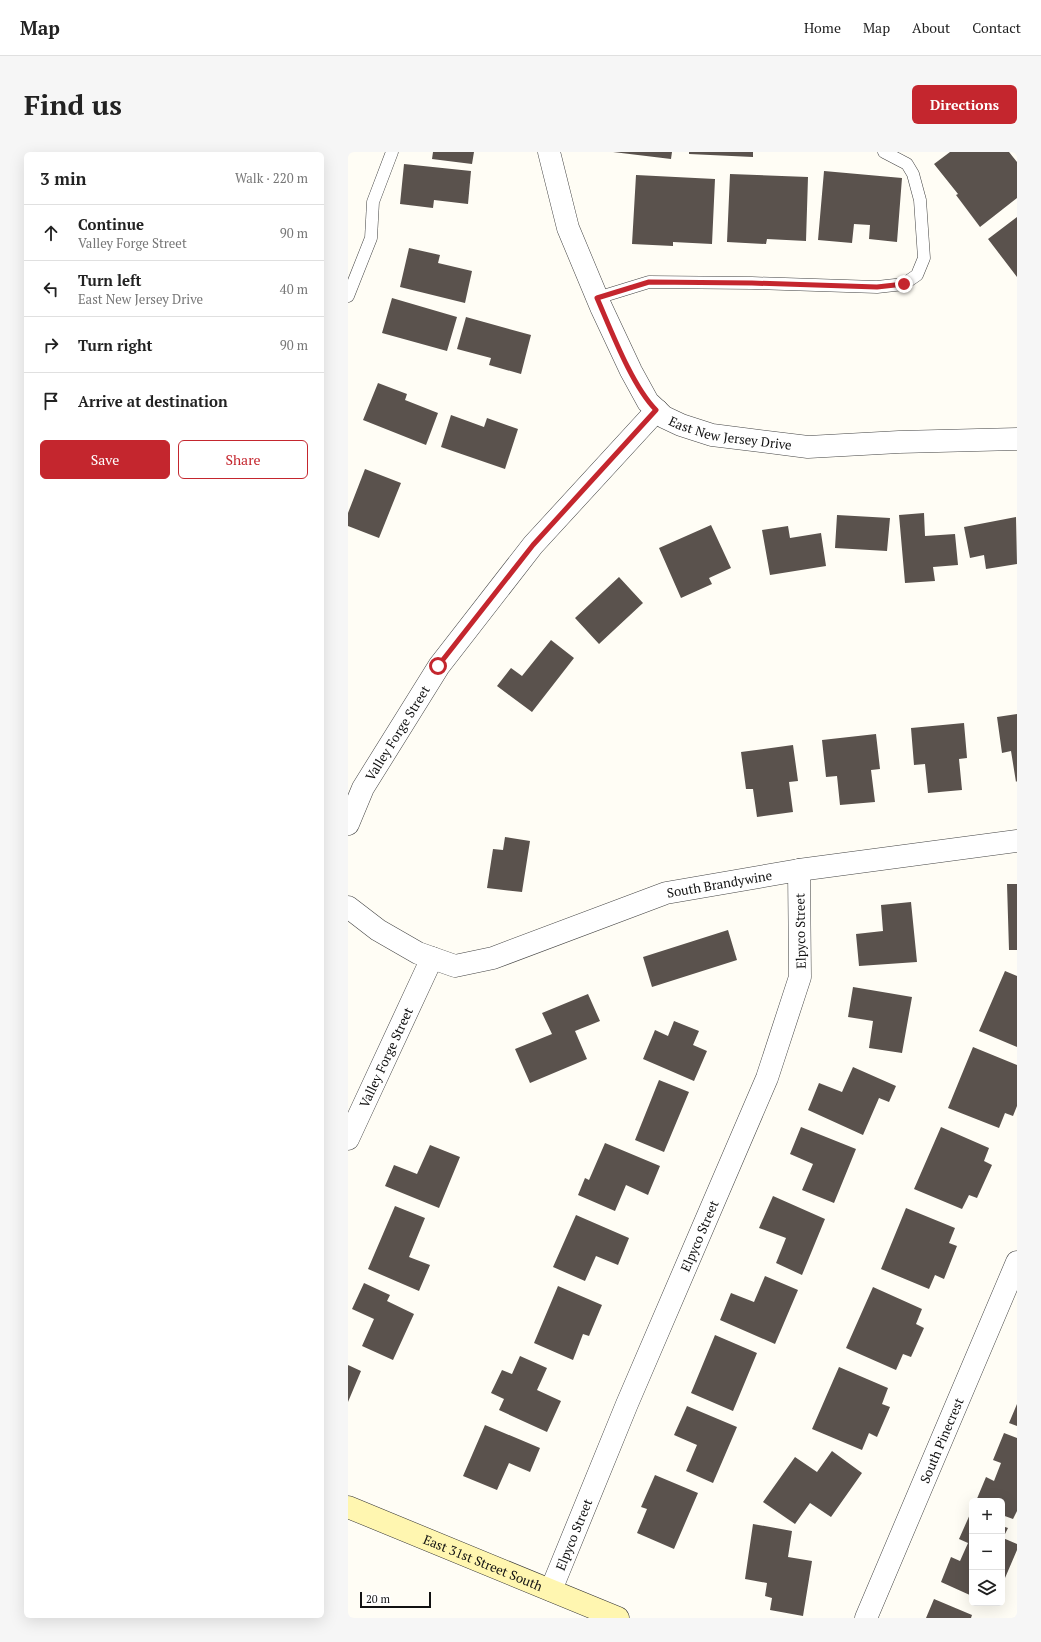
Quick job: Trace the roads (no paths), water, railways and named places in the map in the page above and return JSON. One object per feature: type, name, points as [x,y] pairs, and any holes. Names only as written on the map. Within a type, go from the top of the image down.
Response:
[{"type":"street","name":"East New Jersey Drive","points":[[549,152],[568,228],[597,298],[631,371],[648,402],[664,417],[680,425],[712,435],[808,448],[899,442],[1017,439]]},
{"type":"street","name":"Valley Forge Street","points":[[348,824],[362,788],[438,666],[533,545],[656,410]]},
{"type":"street","name":"South Brandywine","points":[[432,958],[455,966],[493,958],[666,893],[798,870],[1017,841]]},
{"type":"street","name":"Elpyco Street","points":[[551,1590],[627,1404],[769,1070],[800,977],[798,870]]},
{"type":"street","points":[[348,907],[378,930],[418,953],[432,958]]},
{"type":"street","name":"Valley Forge Street","points":[[348,1139],[432,958]]},
{"type":"street","name":"South Pinecrest","points":[[866,1618],[1017,1262]]},
{"type":"street","name":"East 31st Street South","points":[[348,1507],[618,1618]]},
{"type":"lane","points":[[348,296],[371,238],[373,202],[392,152]]},
{"type":"lane","points":[[597,298],[649,282],[752,283],[877,287],[904,284],[917,276],[924,258],[920,200],[913,174],[907,164],[884,152]]}]
